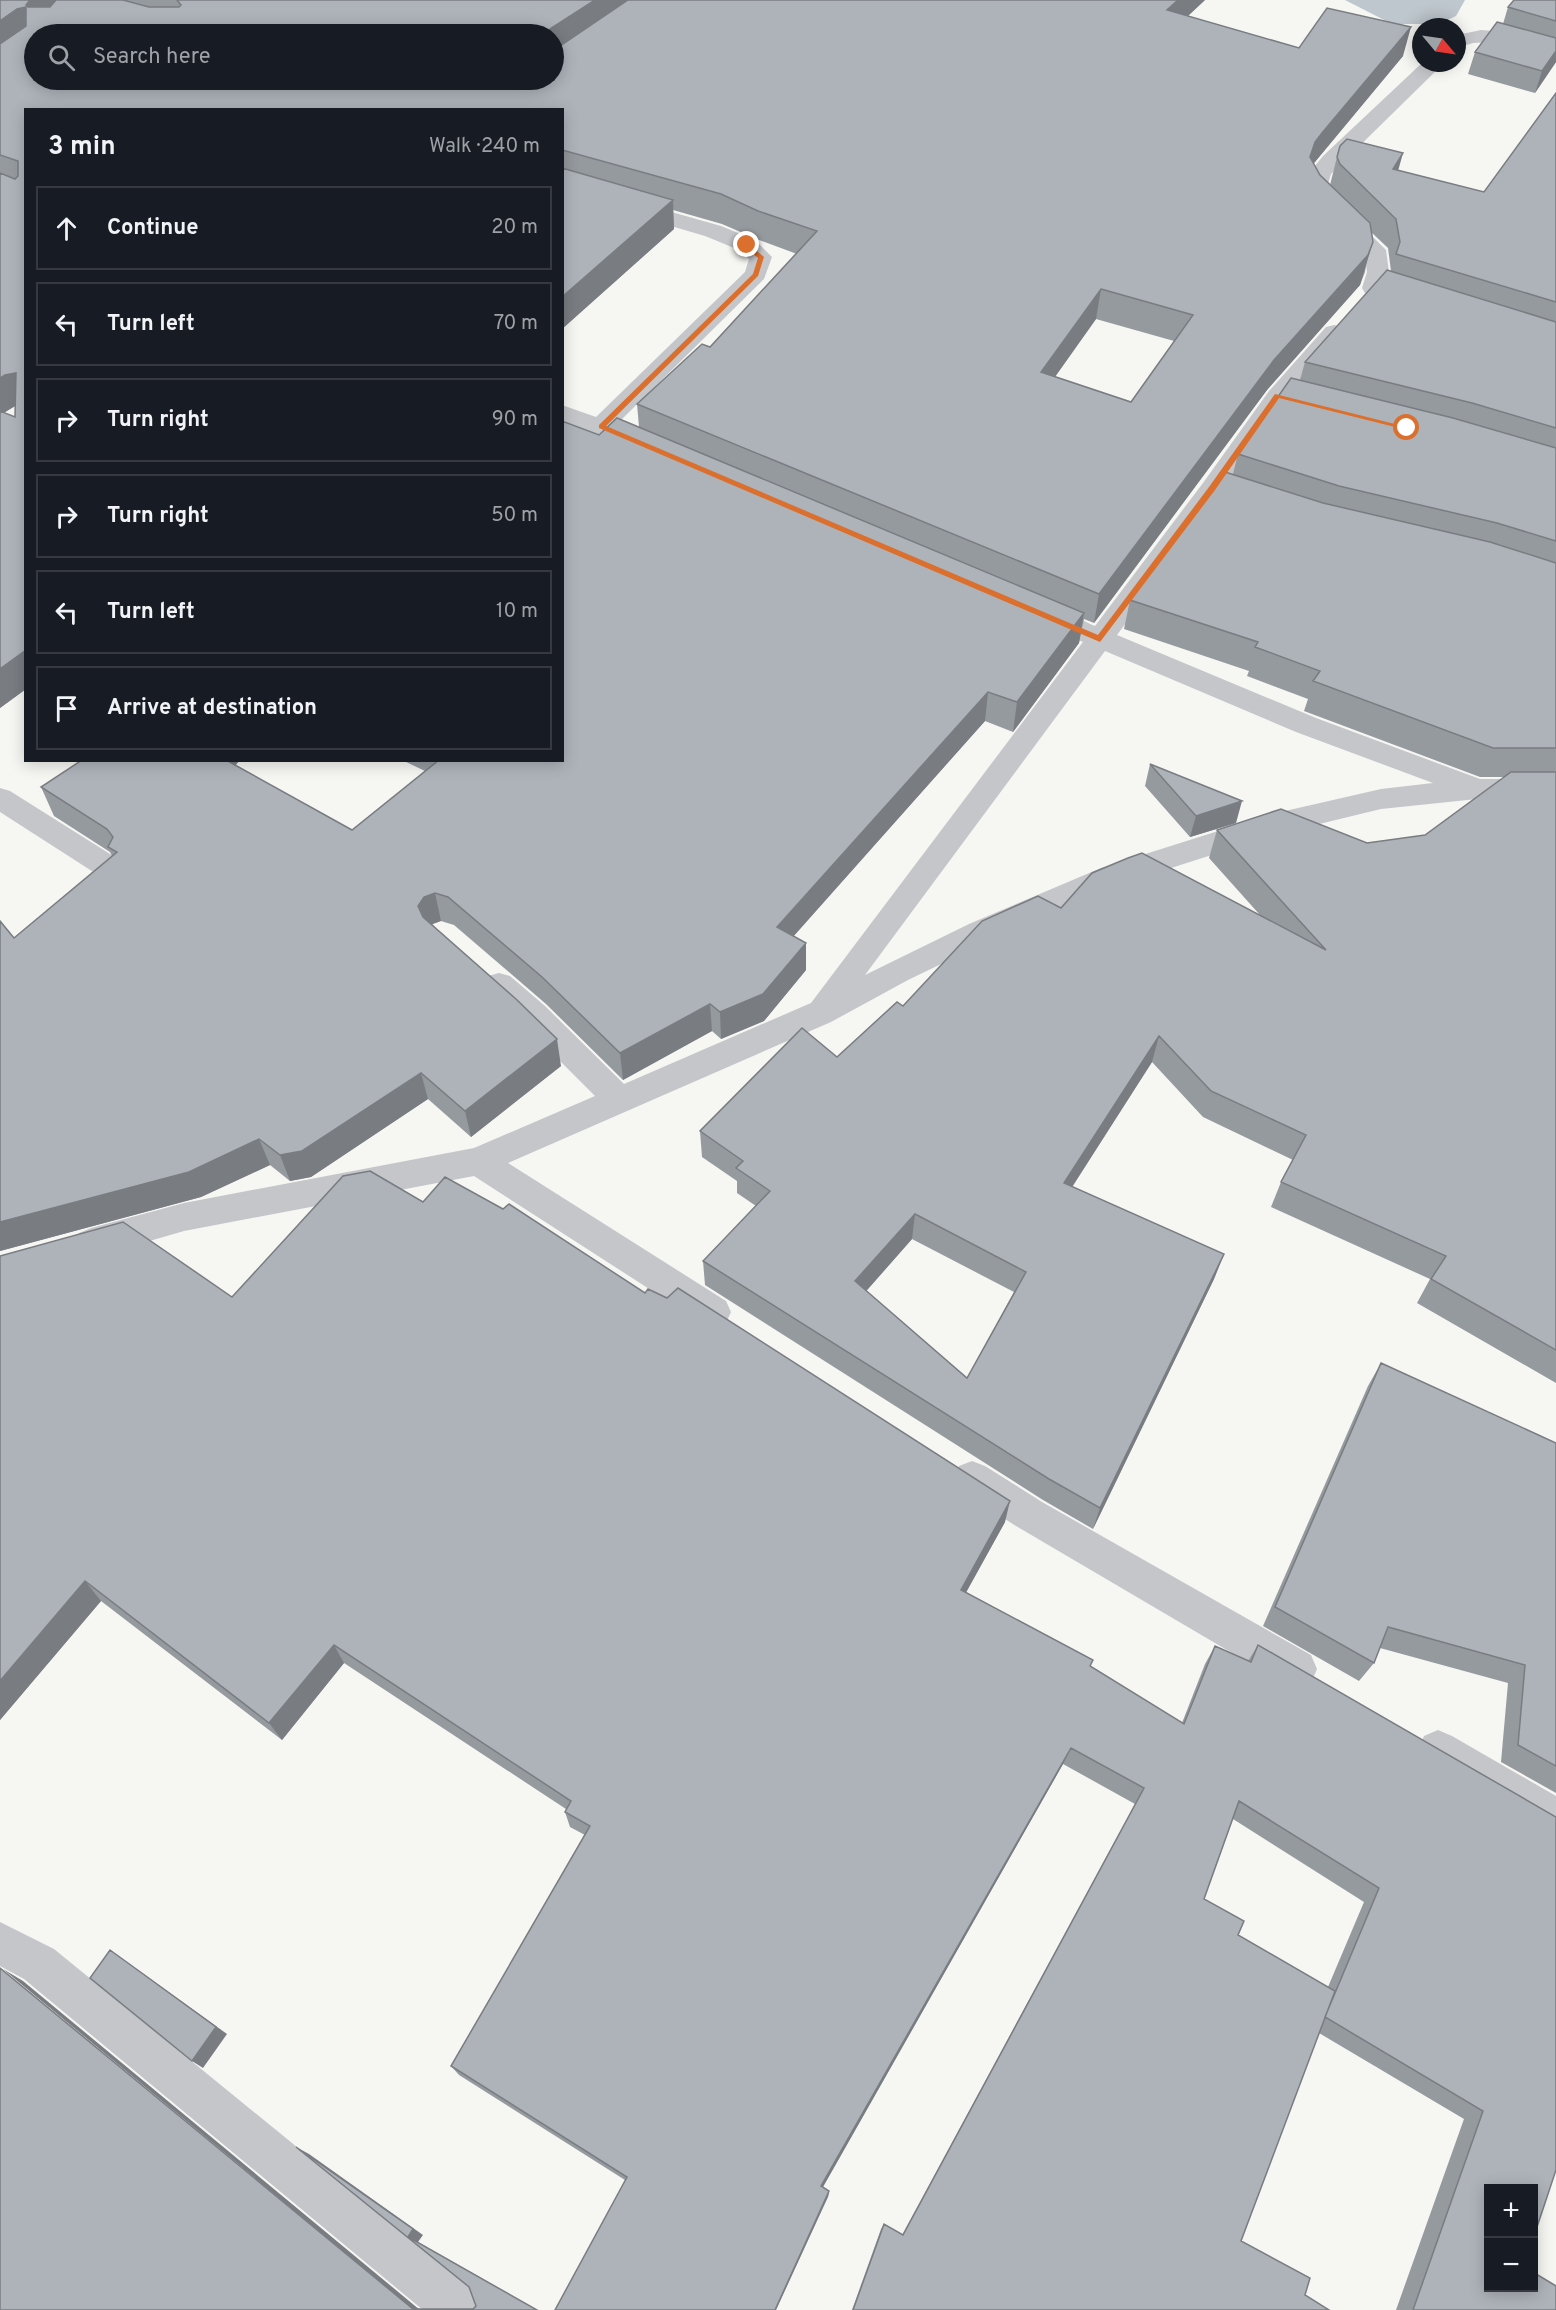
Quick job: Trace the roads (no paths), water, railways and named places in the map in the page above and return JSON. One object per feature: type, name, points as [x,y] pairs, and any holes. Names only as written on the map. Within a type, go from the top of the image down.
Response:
[{"type":"street","points":[[1466,36],[1489,35],[1556,54]]},
{"type":"street","points":[[820,1013],[1100,639],[1223,492],[1288,398],[1361,302],[1378,272],[1375,250],[1322,198],[1316,188],[1321,172],[1330,160],[1424,72]]},
{"type":"street","points":[[564,188],[713,231],[747,245],[761,257],[756,274],[602,426]]},
{"type":"street","points":[[1361,302],[1430,306]]},
{"type":"street","points":[[564,413],[602,426],[666,454]]},
{"type":"street","points":[[1013,602],[1306,725],[1478,789]]},
{"type":"street","points":[[69,1249],[184,1217],[478,1161],[820,1013],[897,972],[980,932],[1112,876],[1327,810],[1381,799],[1478,789],[1556,789]]},
{"type":"street","points":[[0,798],[108,867]]},
{"type":"street","points":[[475,964],[534,1015],[619,1100]]},
{"type":"street","points":[[478,1161],[738,1328]]},
{"type":"street","points":[[949,1463],[1029,1514],[1324,1684]]},
{"type":"street","points":[[1406,1731],[1556,1819]]},
{"type":"street","points":[[0,1943],[39,1964],[459,2310]]}]
